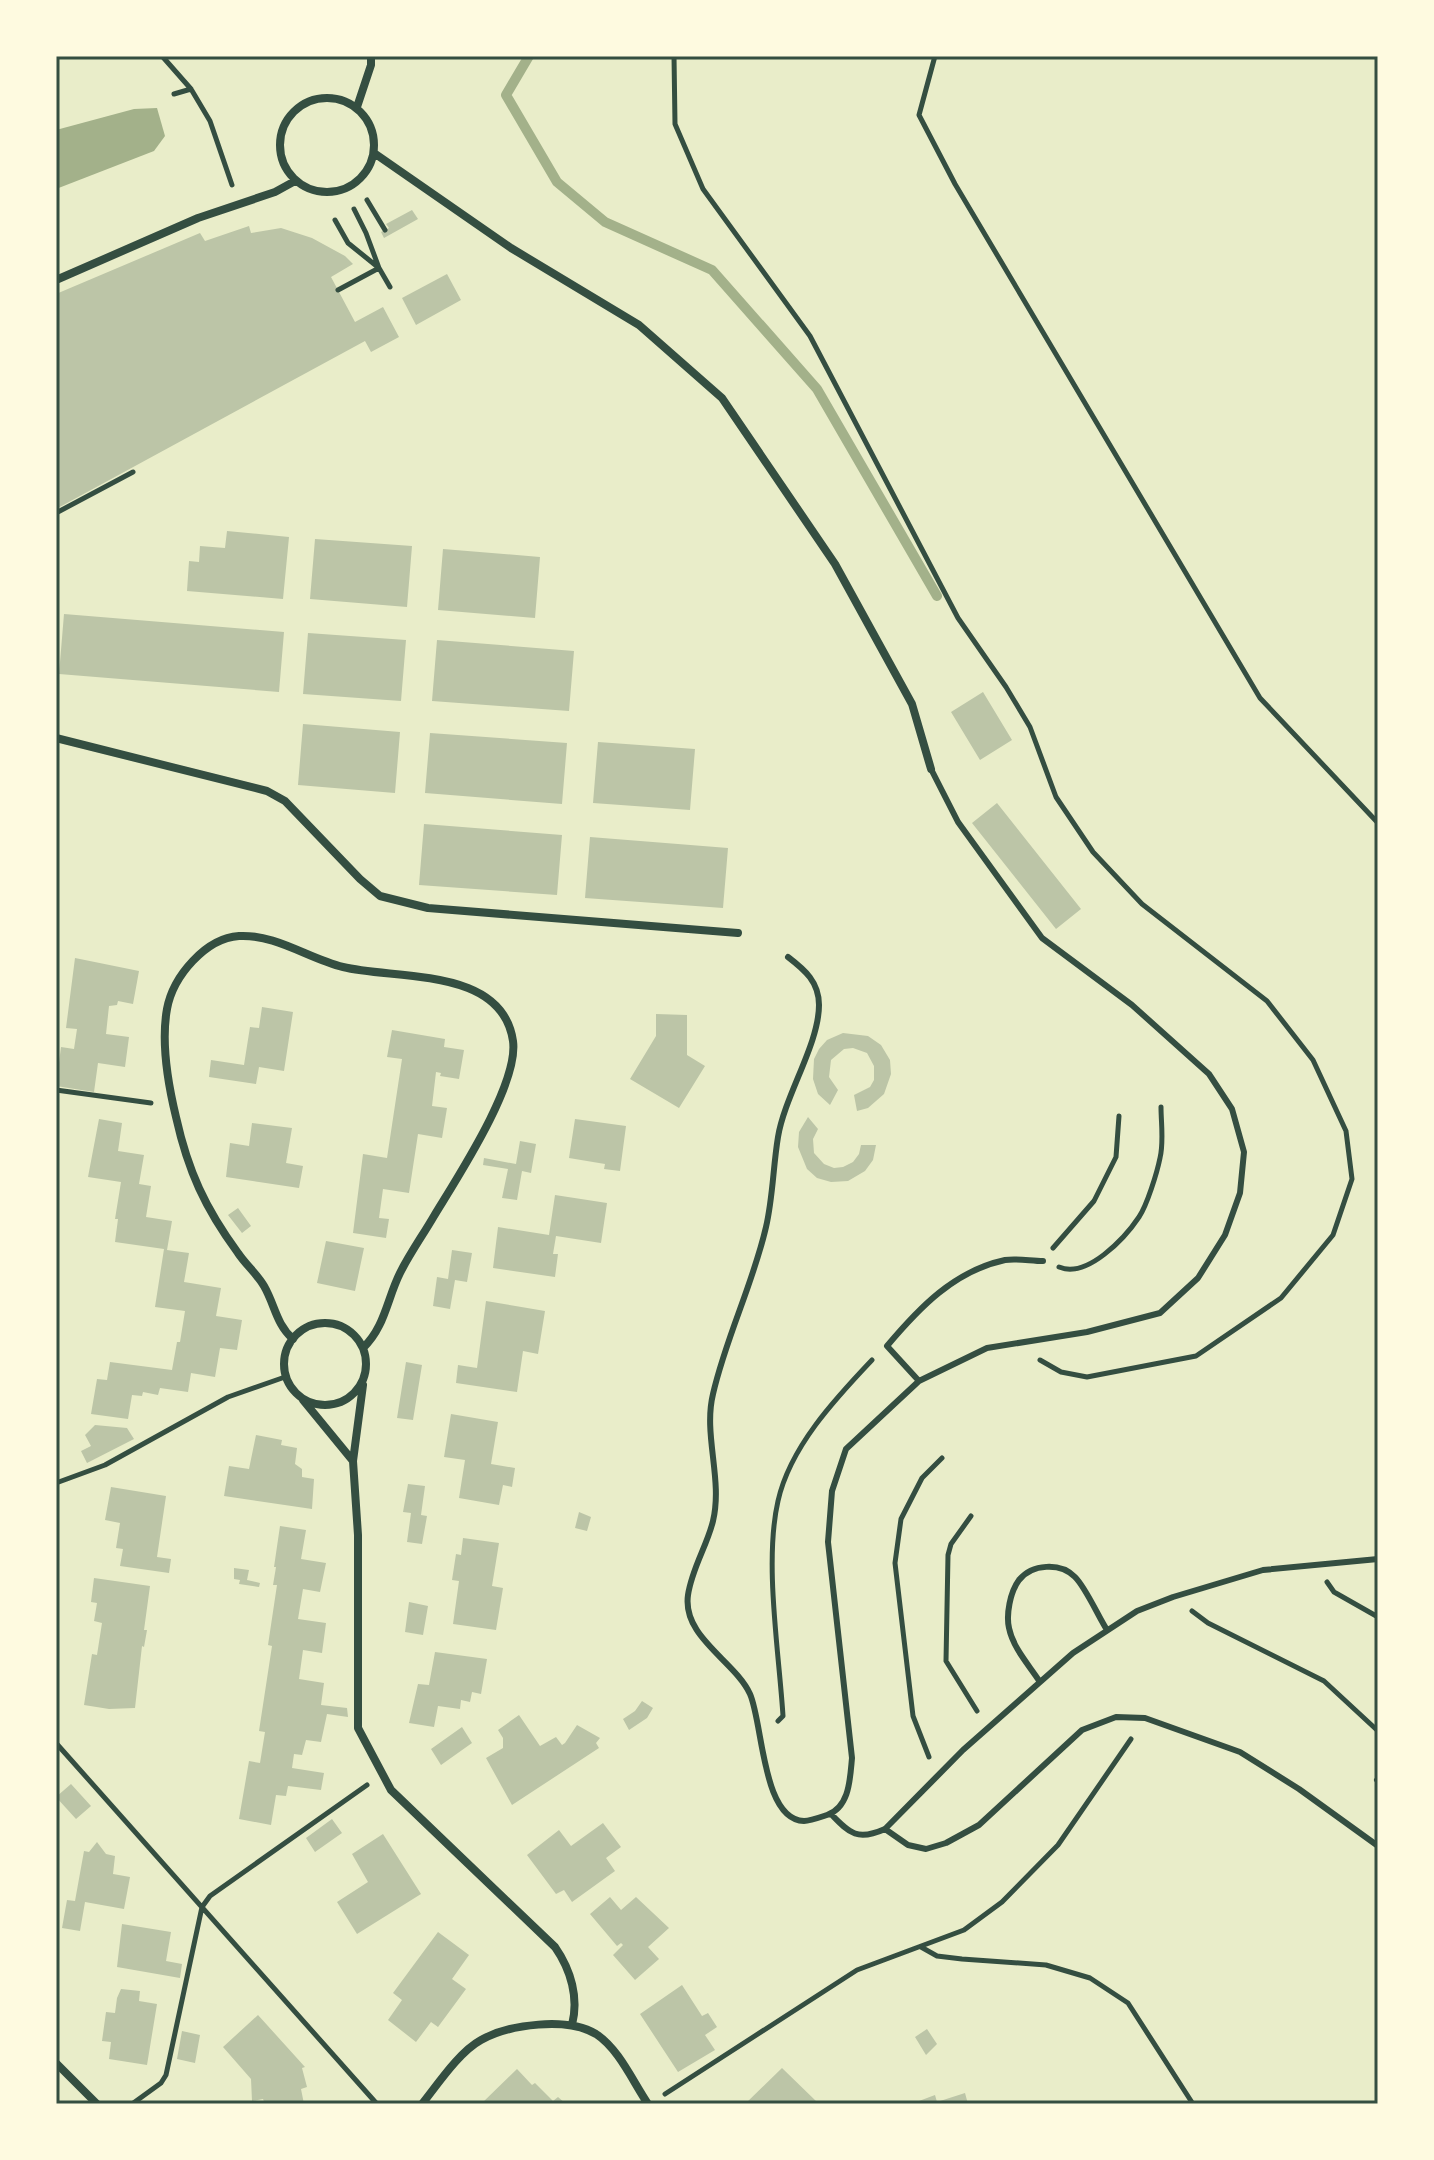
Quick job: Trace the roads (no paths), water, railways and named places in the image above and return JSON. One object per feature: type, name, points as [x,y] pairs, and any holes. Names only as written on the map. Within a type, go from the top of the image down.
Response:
[{"type":"street","points":[[357,107],[371,56]]},
{"type":"street","points":[[334,97],[357,107],[372,128],[374,153],[366,172],[352,186],[332,193],[312,191],[295,181],[281,161],[279,136],[290,114],[310,100],[334,97]]},
{"type":"street","points":[[374,153],[511,248],[639,325],[722,398],[835,564],[912,704],[931,769]]},
{"type":"street","points":[[56,280],[238,202],[275,192],[295,181]]},
{"type":"street","points":[[56,738],[267,791],[285,801],[380,896],[406,904],[444,910],[738,933]]},
{"type":"street","points":[[293,1339],[283,1330],[264,1286],[205,1204],[185,1159],[171,1097],[166,1041],[167,1008],[178,982],[198,956],[219,940],[241,936],[273,941],[341,967],[441,979],[480,995],[499,1009],[513,1041],[512,1064],[486,1127],[401,1271],[375,1336],[363,1348]]},
{"type":"street","points":[[353,1461],[292,1390],[285,1377],[283,1363],[293,1339],[302,1329],[314,1324],[327,1323],[351,1332],[363,1348],[367,1367],[353,1461],[358,1535],[358,1728],[391,1790],[555,1947],[564,1960],[574,1991],[576,2011],[572,2025]]},
{"type":"street","points":[[303,1400],[330,1406],[344,1402],[363,1381]]},
{"type":"street","points":[[422,2104],[480,2040],[527,2025],[572,2025],[595,2034],[610,2046],[648,2104]]},
{"type":"street","points":[[56,2063],[97,2104]]},
{"type":"lane","points":[[788,957],[803,968],[818,986],[817,1025],[783,1113],[766,1228],[712,1396],[711,1428],[716,1485],[713,1520],[691,1576],[687,1600],[704,1641],[736,1671],[751,1696],[778,1807],[803,1821],[831,1814],[844,1801],[850,1785],[852,1758],[828,1542],[832,1491],[846,1449],[919,1381],[987,1348],[1087,1332],[1160,1313],[1198,1278],[1225,1235],[1240,1193],[1244,1152],[1232,1109],[1209,1074],[1132,1005],[1042,938],[958,822],[931,769]]},
{"type":"lane","points":[[919,1381],[887,1346],[917,1311],[957,1278],[1007,1260],[1043,1261]]},
{"type":"lane","points":[[831,1814],[846,1830],[857,1835],[871,1835],[885,1829],[987,1728],[1073,1653],[1137,1611],[1263,1570],[1378,1559]]},
{"type":"lane","points":[[1040,1682],[1013,1642],[1008,1625],[1009,1606],[1019,1580],[1037,1567],[1057,1567],[1075,1577],[1107,1630]]},
{"type":"lane","points":[[885,1829],[908,1845],[926,1849],[946,1843],[979,1825],[1082,1730],[1116,1717],[1145,1718],[1240,1752],[1299,1789],[1378,1846]]},
{"type":"waterway","points":[[529,56],[506,95],[557,182],[605,222],[712,270],[817,389],[937,596]]}]
